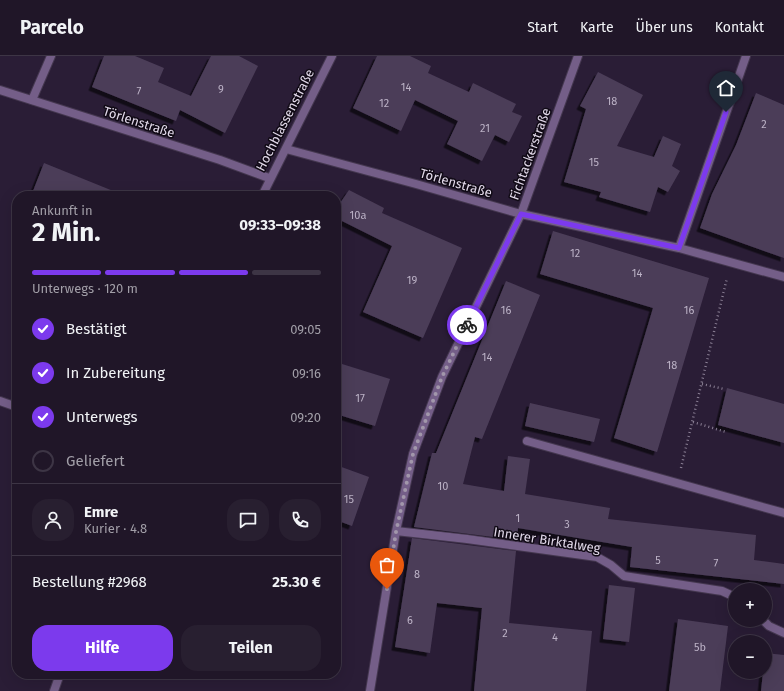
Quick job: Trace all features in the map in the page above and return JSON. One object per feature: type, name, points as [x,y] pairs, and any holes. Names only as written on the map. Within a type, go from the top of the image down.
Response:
[{"type":"street","points":[[32,100],[51,56]]},
{"type":"street","name":"Hochblassenstraße","points":[[264,191],[269,178],[286,149],[332,56]]},
{"type":"street","name":"Fichtackerstraße","points":[[370,691],[396,532],[413,454],[442,377],[521,214],[578,56]]},
{"type":"street","points":[[679,248],[746,56]]},
{"type":"street","name":"Törlenstraße","points":[[0,90],[220,160],[269,178]]},
{"type":"street","name":"Törlenstraße","points":[[286,149],[521,214],[679,248],[784,277]]},
{"type":"street","points":[[0,401],[12,405]]},
{"type":"street","points":[[527,441],[784,513]]},
{"type":"street","name":"Innerer Birktalweg","points":[[396,532],[467,539],[597,557],[611,565],[624,576],[722,591],[728,594]]},
{"type":"street","points":[[771,627],[784,633]]},
{"type":"street","points":[[54,691],[58,679]]},
{"type":"path","points":[[678,484],[731,262]]},
{"type":"path","points":[[702,384],[724,389]]},
{"type":"path","points":[[693,422],[726,432]]},
{"type":"building","points":[[104,56],[135,56],[164,68],[158,82],[191,96],[211,56],[239,56],[258,66],[225,133],[180,110],[176,121],[92,87]]},
{"type":"building","points":[[377,56],[410,56],[431,66],[428,73],[469,92],[473,83],[516,104],[512,112],[522,116],[509,142],[495,135],[482,161],[447,144],[458,121],[415,100],[401,131],[353,108]]},
{"type":"building","points":[[598,72],[643,95],[617,146],[654,157],[663,136],[681,144],[672,166],[680,171],[668,192],[658,187],[650,212],[599,197],[601,192],[564,182],[586,109],[580,106]]},
{"type":"building","points":[[756,93],[784,105],[784,258],[700,228],[712,194],[736,145]]},
{"type":"building","points":[[44,163],[113,191],[33,191]]},
{"type":"building","points":[[349,190],[384,208],[382,213],[462,248],[423,338],[363,312],[392,246],[341,220],[341,202]]},
{"type":"building","points":[[553,231],[709,278],[657,452],[614,438],[653,308],[540,274]]},
{"type":"building","points":[[506,281],[540,295],[482,439],[475,437],[463,484],[504,491],[508,456],[530,459],[525,494],[610,508],[608,519],[756,535],[754,560],[784,564],[784,584],[630,567],[632,547],[518,528],[517,540],[414,527],[432,453],[436,453]]},
{"type":"building","points":[[342,364],[390,379],[375,426],[341,416]]},
{"type":"building","points":[[727,388],[784,404],[784,443],[718,425]]},
{"type":"building","points":[[530,403],[600,419],[594,442],[525,426]]},
{"type":"building","points":[[341,467],[369,477],[352,526],[341,522]]},
{"type":"building","points":[[412,538],[516,551],[509,623],[592,631],[586,691],[474,691],[482,608],[437,603],[430,653],[395,647]]},
{"type":"building","points":[[609,585],[635,588],[629,642],[603,639]]},
{"type":"building","points":[[678,619],[728,626],[720,691],[669,691]]},
{"type":"building","points":[[772,654],[784,655],[784,691],[761,691],[762,679],[772,679]]},
{"type":"way so far","points":[[387,589],[396,532],[413,454],[442,377],[467,325]]},
{"type":"route","points":[[467,325],[521,214],[679,248],[726,112]]}]
